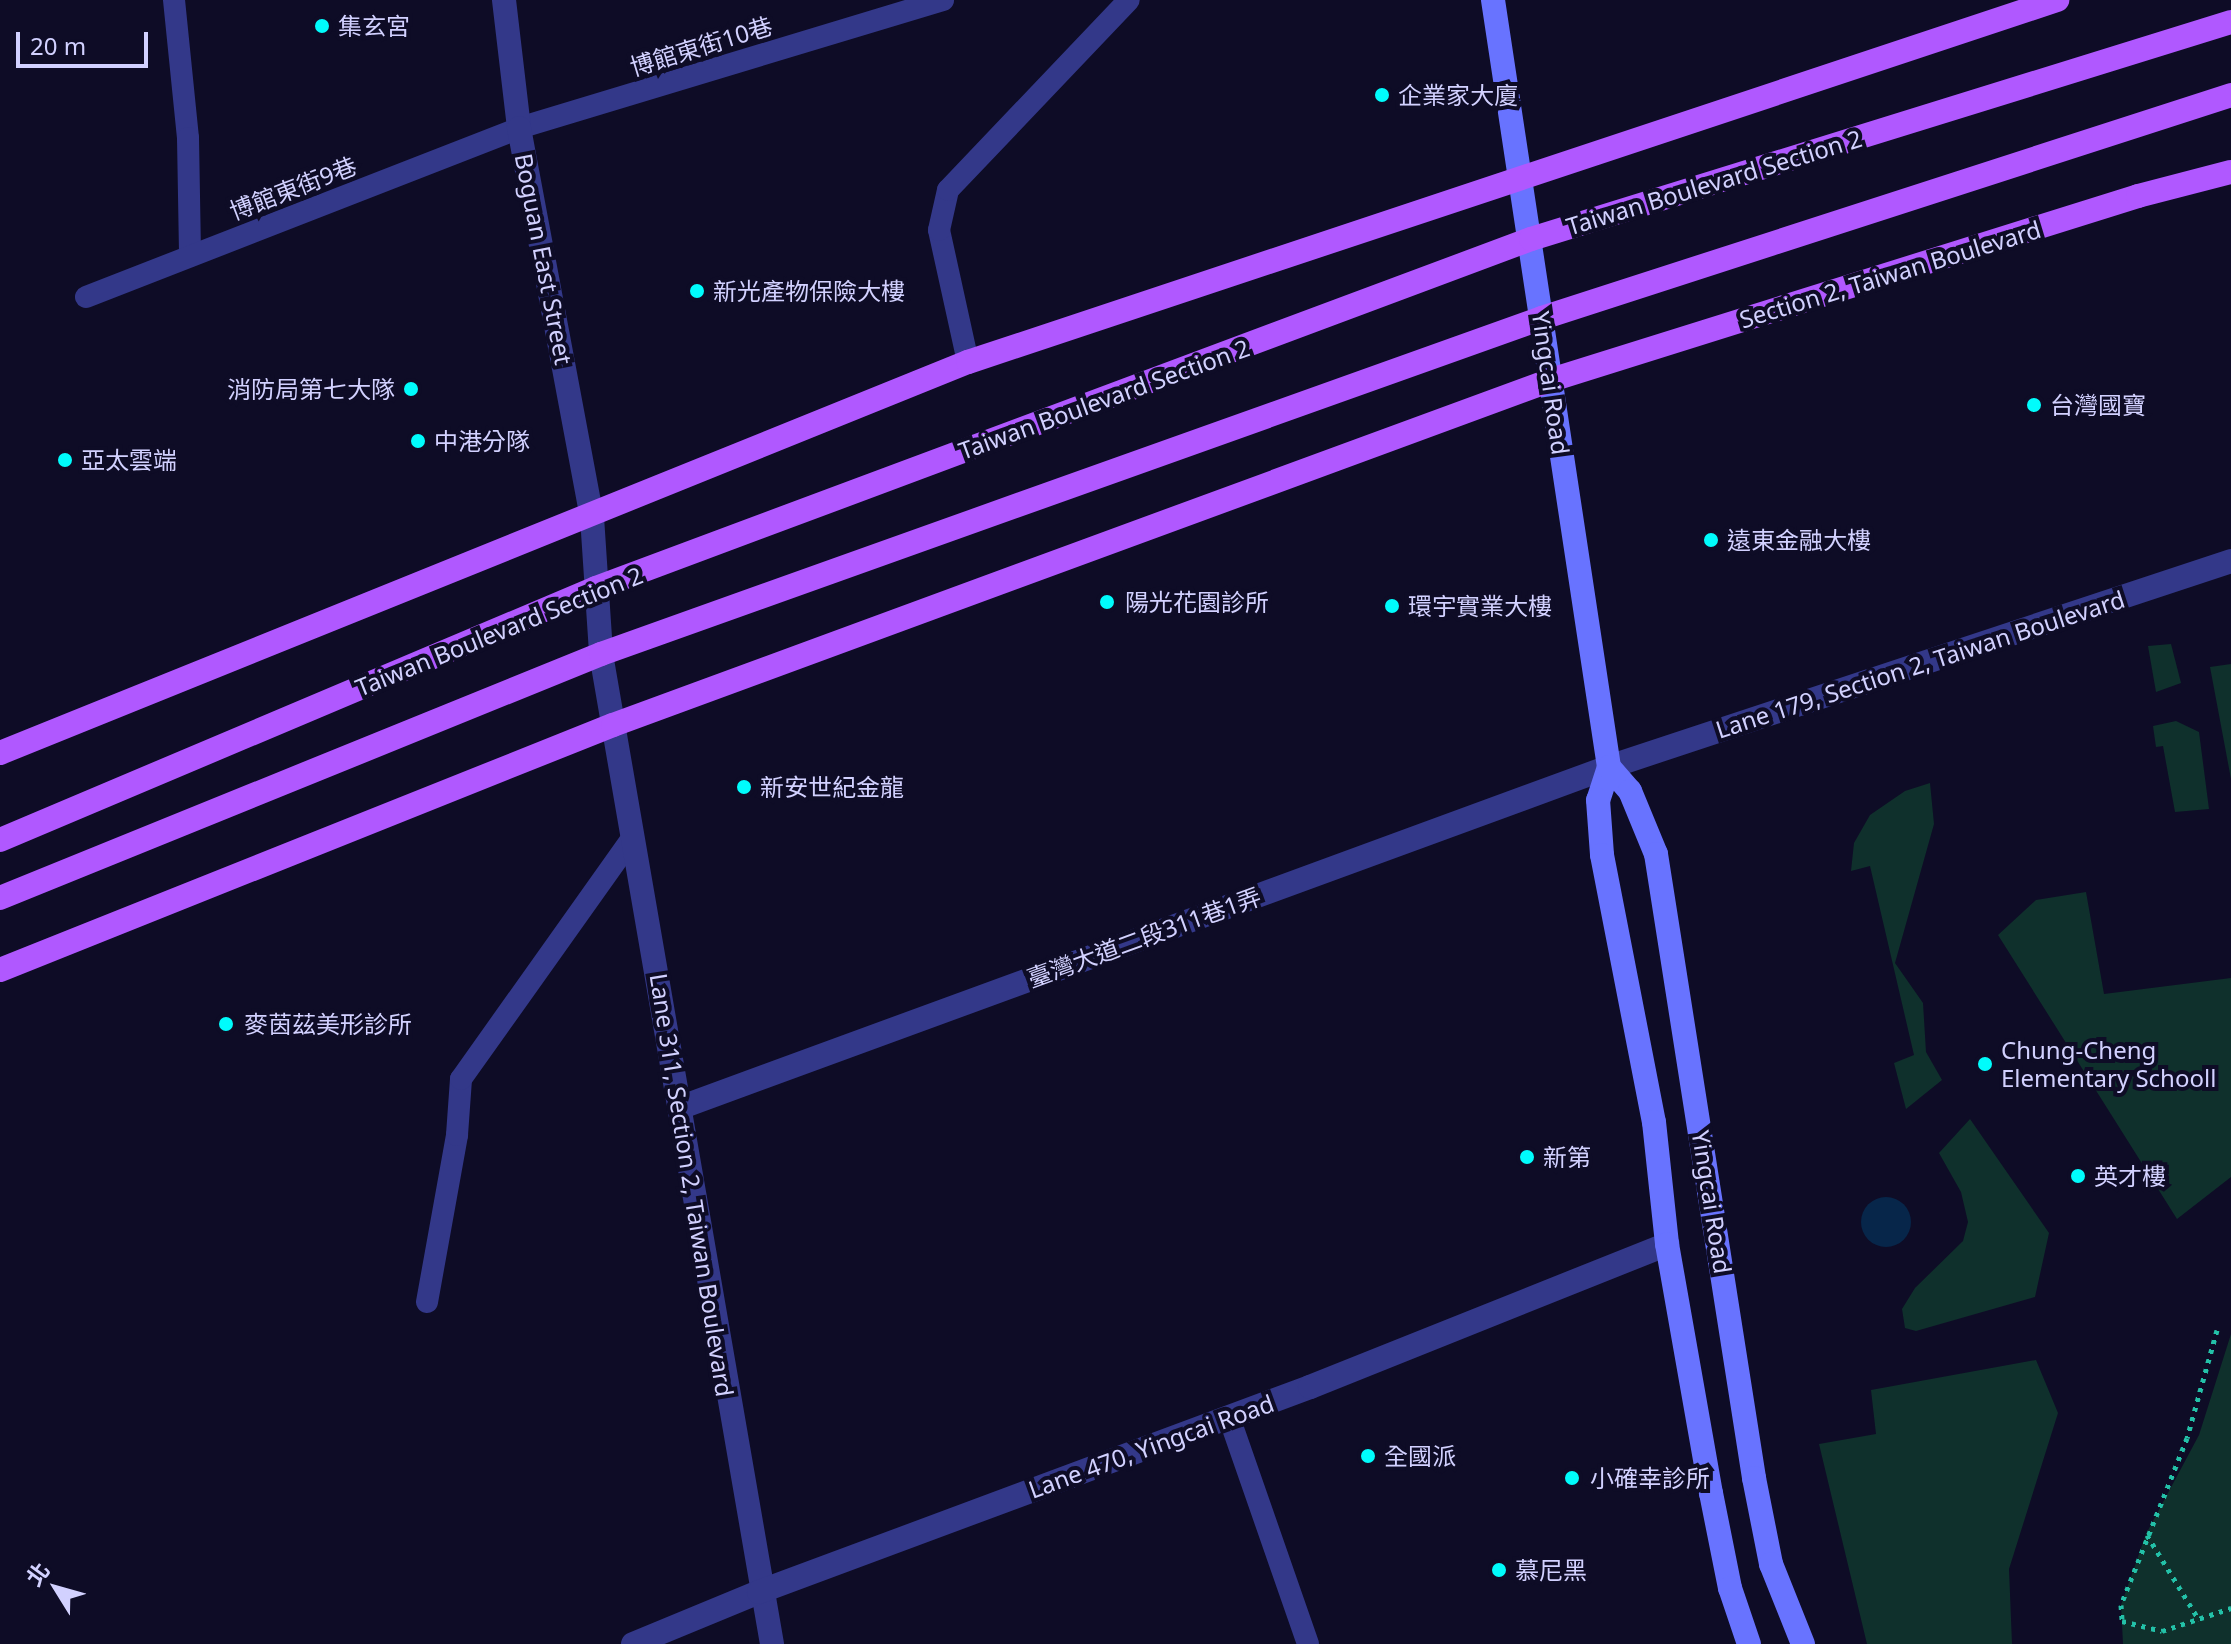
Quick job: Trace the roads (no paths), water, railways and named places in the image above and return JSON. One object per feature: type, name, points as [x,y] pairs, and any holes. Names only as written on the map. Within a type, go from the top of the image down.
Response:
[{"type":"main road","name":"Yingcai Road","points":[[1493,0],[1523,175],[1609,767],[1598,800],[1602,855],[1654,1122],[1667,1244],[1730,1588],[1749,1644]]},
{"type":"main road","points":[[0,753],[592,517],[968,362],[2057,0]]},
{"type":"main road","name":"Taiwan Boulevard Section 2","points":[[0,840],[596,588],[1531,239],[2231,22]]},
{"type":"main road","points":[[0,898],[601,654],[1542,318],[2231,95]]},
{"type":"main road","name":"Section 2, Taiwan Boulevard","points":[[1551,380],[2138,196],[2231,172]]},
{"type":"main road","points":[[0,970],[613,725],[1551,380]]},
{"type":"main road","name":"Yingcai Road","points":[[1609,767],[1630,791],[1656,854],[1754,1478],[1771,1564],[1803,1644]]},
{"type":"street","name":"Boguan East Street","points":[[504,0],[519,128],[592,517],[601,654]]},
{"type":"street","name":"Lane 179, Section 2, Taiwan Boulevard","points":[[1609,767],[2231,561]]},
{"type":"street","name":"Lane 311, Section 2, Taiwan Boulevard","points":[[601,654],[759,1592],[772,1644]]},
{"type":"street","name":"臺灣大道二段311巷1弄","points":[[679,1108],[1609,767]]},
{"type":"street","name":"Lane 470, Yingcai Road","points":[[633,1644],[759,1592],[1229,1417],[1667,1244]]},
{"type":"lane","points":[[174,0],[188,138],[190,256]]},
{"type":"lane","name":"博館東街10巷","points":[[519,128],[943,0]]},
{"type":"lane","points":[[968,362],[939,230],[948,190],[1129,0]]},
{"type":"lane","name":"博館東街9巷","points":[[86,297],[519,128]]},
{"type":"lane","points":[[427,1302],[457,1135],[461,1079],[633,837]]},
{"type":"lane","points":[[1229,1417],[1308,1644]]},
{"type":"water","points":[[1886,1197],[1904,1204],[1911,1222],[1904,1240],[1886,1247],[1868,1240],[1861,1222],[1868,1204]]},
{"type":"place","name":"集玄宮","points":[[322,26]]},
{"type":"place","name":"企業家大廈","points":[[1382,95]]},
{"type":"place","name":"新光產物保險大樓","points":[[697,291]]},
{"type":"place","name":"消防局第七大隊","points":[[411,389]]},
{"type":"place","name":"台灣國寶","points":[[2034,405]]},
{"type":"place","name":"中港分隊","points":[[418,441]]},
{"type":"place","name":"亞太雲端","points":[[65,460]]},
{"type":"place","name":"遠東金融大樓","points":[[1711,540]]},
{"type":"place","name":"陽光花園診所","points":[[1107,602]]},
{"type":"place","name":"環宇實業大樓","points":[[1392,606]]},
{"type":"place","name":"新安世紀金龍","points":[[744,787]]},
{"type":"place","name":"麥茵茲美形診所","points":[[226,1024]]},
{"type":"place","name":"Chung-Cheng Elementary Schooll","points":[[1985,1064]]},
{"type":"place","name":"新第","points":[[1527,1157]]},
{"type":"place","name":"英才樓","points":[[2078,1176]]},
{"type":"place","name":"全國派","points":[[1368,1456]]},
{"type":"place","name":"小確幸診所","points":[[1572,1478]]},
{"type":"place","name":"慕尼黑","points":[[1499,1570]]}]
